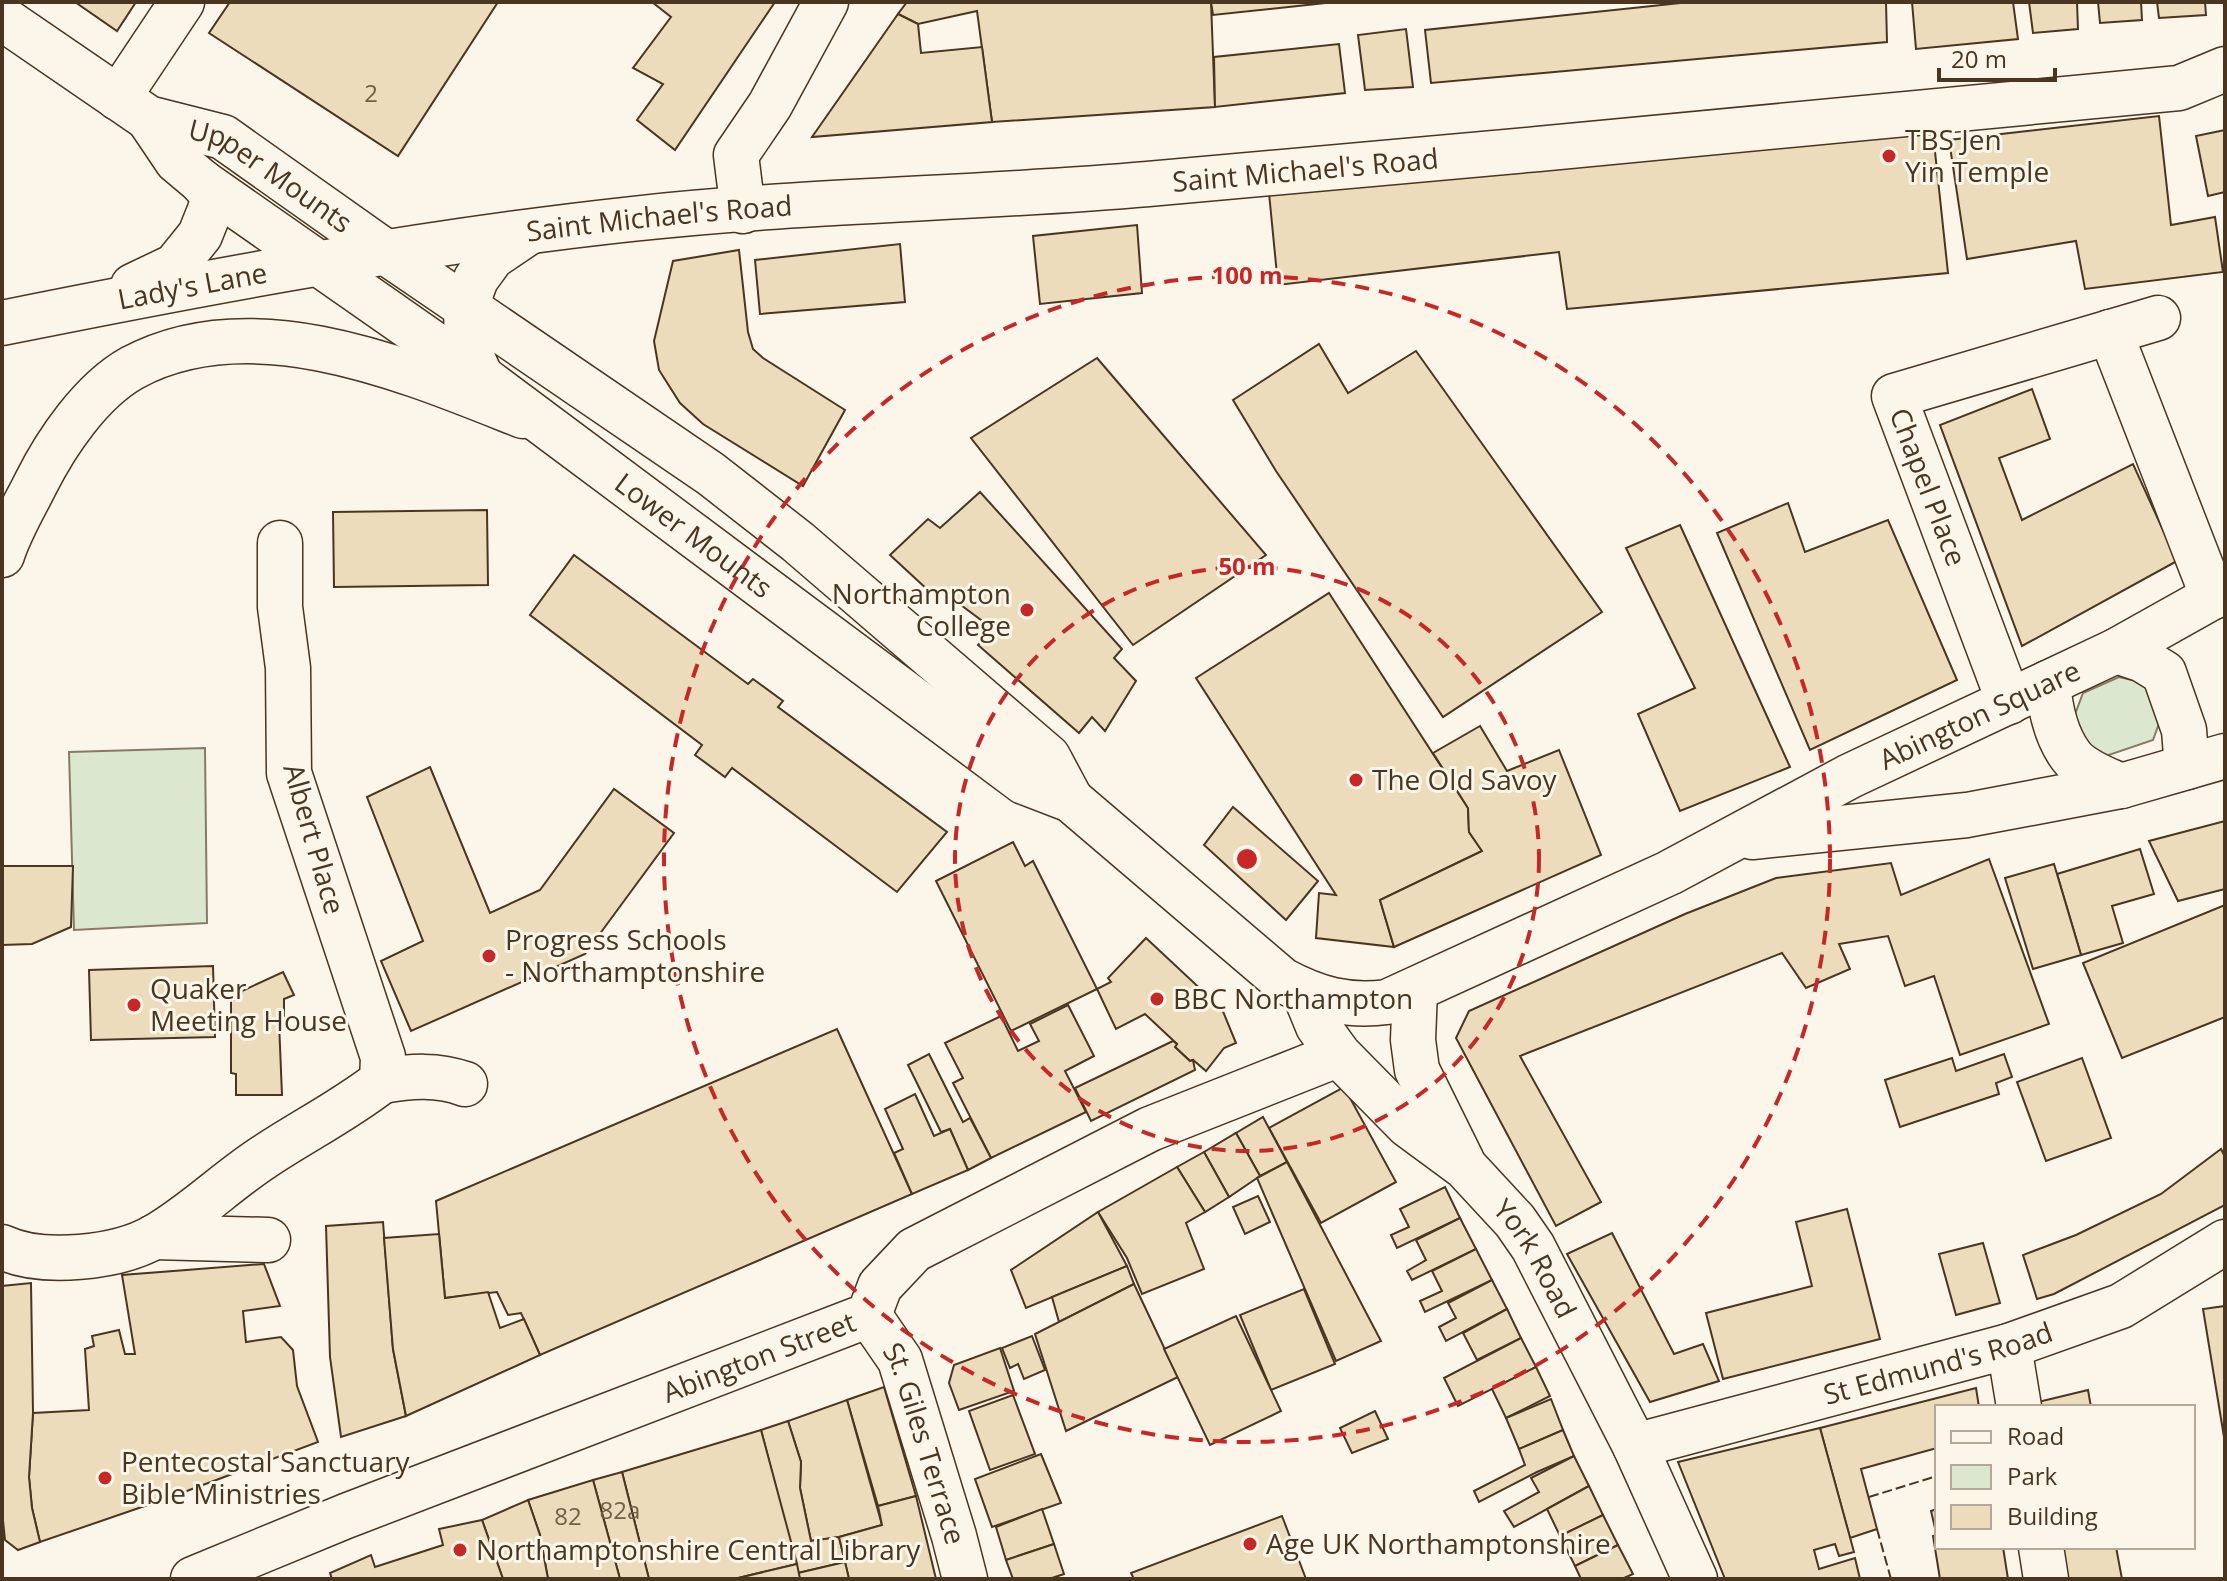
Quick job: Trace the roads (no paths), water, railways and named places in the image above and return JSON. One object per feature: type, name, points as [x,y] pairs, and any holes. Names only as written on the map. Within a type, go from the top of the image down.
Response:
[{"type":"street","points":[[133,108],[182,2]]},
{"type":"street","points":[[743,211],[736,155],[770,105],[826,2]]},
{"type":"street","name":"Upper Mounts","points":[[2,18],[133,108],[177,161],[202,182],[321,263]]},
{"type":"street","name":"Saint Michael's Road","points":[[384,251],[633,219],[1157,184],[2179,88],[2225,69]]},
{"type":"street","name":"Upper Mounts","points":[[133,108],[223,137],[384,251]]},
{"type":"street","points":[[103,301],[175,266],[200,235],[212,205],[211,193],[202,182]]},
{"type":"street","points":[[481,377],[467,346],[466,306],[476,279],[492,257],[529,232]]},
{"type":"street","name":"Lady's Lane","points":[[2,323],[103,301],[384,251]]},
{"type":"street","name":"Lower Mounts","points":[[384,251],[711,474],[798,542],[1048,757],[1071,800]]},
{"type":"street","name":"Lower Mounts","points":[[321,263],[481,377],[1024,782],[1071,800],[1282,980],[1304,992]]},
{"type":"street","name":"Chapel Place","points":[[2009,702],[1894,396],[2158,318]]},
{"type":"street","points":[[2110,332],[2219,593]]},
{"type":"street","points":[[4,537],[46,463],[75,420],[130,369],[176,350],[240,341],[324,350],[420,375],[545,425]]},
{"type":"street","name":"Albert Place","points":[[280,543],[280,607],[288,668],[289,773],[383,1057],[382,1081]]},
{"type":"street","name":"Abington Square","points":[[1304,992],[1355,1005],[1387,1002],[1415,990],[1669,873],[1850,776],[2116,651],[2219,593]]},
{"type":"street","points":[[2116,651],[2143,660],[2164,673],[2184,730],[2206,761]]},
{"type":"street","points":[[2048,683],[2051,712],[2072,758],[2121,786]]},
{"type":"street","name":"Abington Square","points":[[1733,839],[1967,815],[2121,786],[2206,761]]},
{"type":"street","points":[[1415,990],[1413,1040],[1417,1070],[1465,1167]]},
{"type":"street","name":"York Road","points":[[1304,992],[1318,1026],[1339,1055],[1408,1125],[1465,1167],[1515,1221],[1533,1247],[1635,1446],[1695,1579]]},
{"type":"street","name":"Abington Street","points":[[193,1579],[346,1516],[869,1315],[880,1286],[914,1250],[1150,1129],[1327,1059]]},
{"type":"street","points":[[2,1247],[25,1255],[79,1257],[117,1250],[154,1237],[262,1158],[382,1081],[409,1076],[446,1077],[465,1084]]},
{"type":"street","points":[[154,1237],[268,1240]]},
{"type":"street","name":"St Edmund's Road","points":[[1635,1446],[2009,1346],[2121,1306],[2225,1242]]},
{"type":"street","name":"St. Giles Terrace","points":[[869,1315],[900,1360],[965,1579]]},
{"type":"street","points":[[2009,1346],[2019,1405]]},
{"type":"street","points":[[2041,1549],[2046,1579]]},
{"type":"place","name":"TBS Jen Yin Temple","points":[[1889,156]]},
{"type":"place","name":"Northampton College","points":[[1027,610]]},
{"type":"place","name":"The Old Savoy","points":[[1356,780]]},
{"type":"place","name":"Progress Schools - Northamptonshire","points":[[489,956]]},
{"type":"place","name":"BBC Northampton","points":[[1157,999]]},
{"type":"place","name":"Quaker Meeting House","points":[[134,1005]]},
{"type":"place","name":"Pentecostal Sanctuary Bible Ministries","points":[[105,1478]]},
{"type":"place","name":"Age UK Northamptonshire","points":[[1250,1544]]},
{"type":"place","name":"Northamptonshire Central Library","points":[[460,1550]]}]
